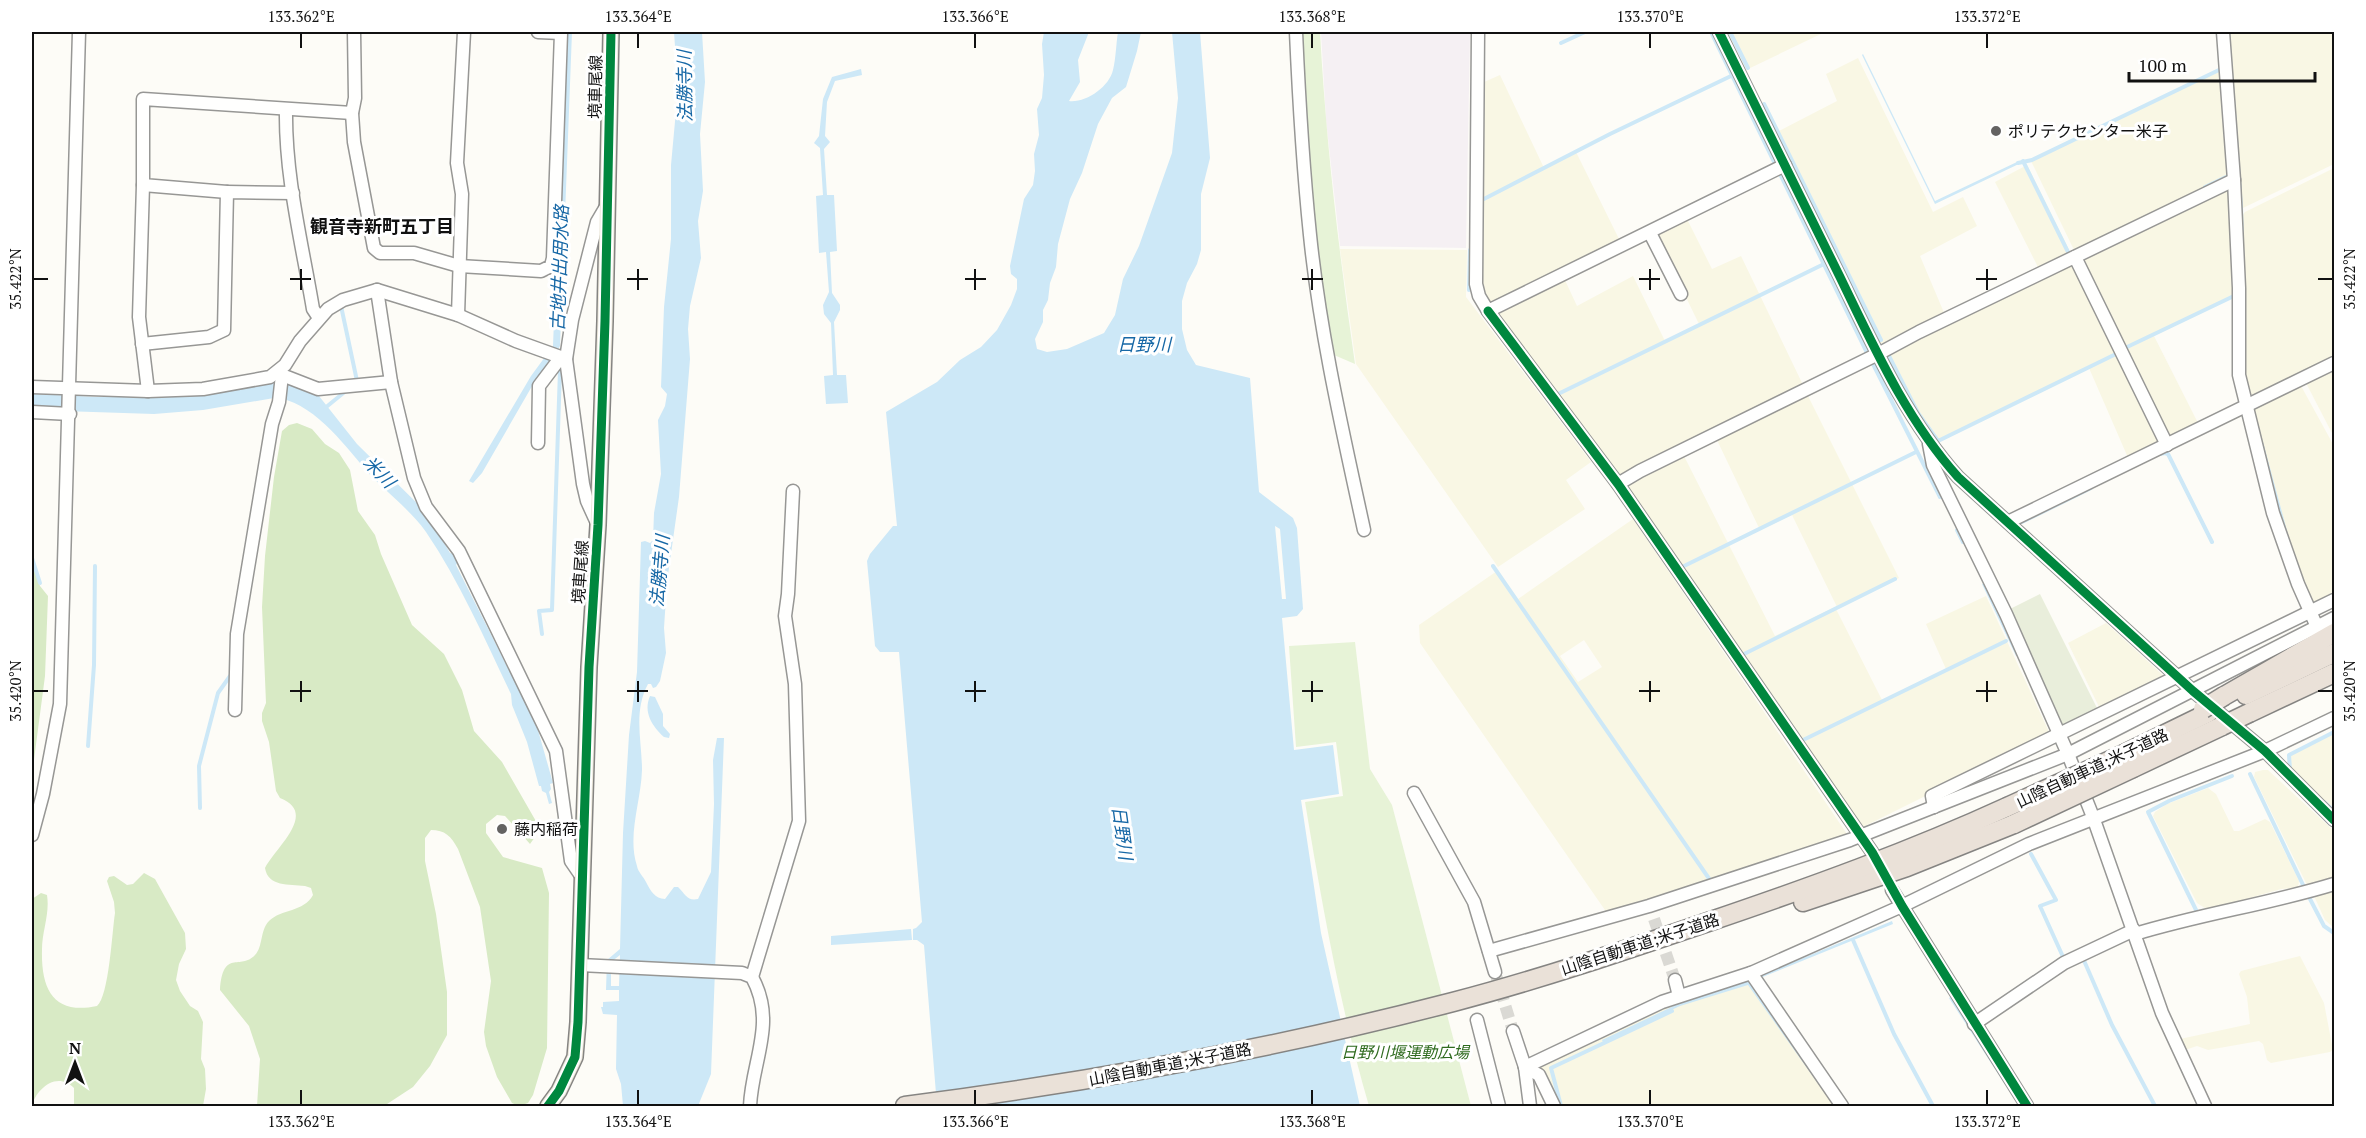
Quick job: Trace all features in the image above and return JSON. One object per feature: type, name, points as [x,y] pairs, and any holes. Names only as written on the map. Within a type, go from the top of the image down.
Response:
[{"type":"highway","points":[[2227,700],[2334,633]]},
{"type":"highway","name":"山陰自動車道;米子道路","points":[[2129,760],[2147,743],[2205,711],[2334,653]]},
{"type":"highway","name":"山陰自動車道;米子道路","points":[[960,1107],[1171,1073],[1296,1047],[1654,950],[1907,867],[2010,815],[2129,760],[2222,726],[2334,673]]},
{"type":"highway","points":[[2249,713],[2281,708],[2334,685]]},
{"type":"highway","name":"山陰自動車道;米子道路","points":[[905,1107],[1037,1089],[1169,1066],[1456,1005]]},
{"type":"main road","name":"境車尾線","points":[[548,1107],[559,1091],[575,1057],[588,966],[582,877],[589,667],[598,525],[611,32]]},
{"type":"street","points":[[32,835],[43,794],[60,704],[79,32]]},
{"type":"street","points":[[354,32],[355,98],[352,113],[354,142],[374,248],[380,253],[414,253],[459,266],[541,270],[548,269],[553,263],[561,32],[538,32]]},
{"type":"street","points":[[458,315],[462,194],[457,163],[464,32]]},
{"type":"street","points":[[1296,32],[1300,126],[1310,238],[1344,437],[1364,530]]},
{"type":"street","points":[[1478,32],[1476,284],[1479,296],[1618,484],[1856,838],[1872,852]]},
{"type":"street","points":[[1719,32],[1878,354],[1907,410],[1928,440],[1958,477],[2193,691],[2265,751],[2334,820]]},
{"type":"street","points":[[2223,32],[2239,288],[2238,366],[2249,404],[2272,513],[2312,618]]},
{"type":"street","points":[[148,391],[139,318],[143,99],[352,113]]},
{"type":"street","points":[[286,110],[286,141],[293,194],[313,309],[319,318]]},
{"type":"street","points":[[1488,311],[1785,165]]},
{"type":"street","points":[[1618,484],[1910,337],[2234,180]]},
{"type":"street","points":[[143,185],[227,192],[293,194]]},
{"type":"street","points":[[142,344],[209,337],[224,330],[227,192]]},
{"type":"street","points":[[538,443],[539,386],[557,356],[572,320],[597,222],[607,204]]},
{"type":"street","points":[[1650,233],[1681,294]]},
{"type":"street","points":[[2075,257],[2167,445]]},
{"type":"street","points":[[235,710],[237,634],[272,424],[279,402],[280,376],[319,318],[343,300],[377,290],[458,315],[516,341],[557,356]]},
{"type":"street","points":[[377,290],[391,382],[403,440],[417,488],[426,507],[459,551],[556,751],[571,861],[582,877]]},
{"type":"street","points":[[557,356],[587,501],[598,525]]},
{"type":"street","points":[[2008,522],[2334,363]]},
{"type":"street","points":[[32,387],[70,391],[203,389],[280,376],[318,389],[391,382]]},
{"type":"street","points":[[32,412],[70,412]]},
{"type":"street","points":[[1928,440],[1933,465],[2006,614],[2068,754],[2094,817],[2162,1013],[2205,1107]]},
{"type":"street","points":[[750,1106],[751,1082],[762,1044],[763,1024],[761,1001],[747,975],[799,821],[795,684],[785,616],[793,490]]},
{"type":"street","points":[[1489,951],[1649,906],[1856,838],[2068,754],[2193,691],[2312,618],[2334,600]]},
{"type":"street","points":[[1934,807],[1932,796],[2059,734],[2312,618],[2334,618]]},
{"type":"street","points":[[1525,1067],[1662,1002],[1751,973],[1902,906],[2029,844],[2265,751],[2334,718]]},
{"type":"street","points":[[1414,793],[1474,902],[1495,972]]},
{"type":"street","points":[[1974,1024],[2064,963],[2134,932],[2272,899],[2299,895],[2334,884]]},
{"type":"street","points":[[1892,890],[2027,1107]]},
{"type":"street","points":[[1649,906],[1654,919]]},
{"type":"street","points":[[588,966],[747,975]]},
{"type":"street","points":[[1751,973],[1842,1107]]},
{"type":"street","points":[[1675,980],[1679,996]]},
{"type":"street","points":[[1477,1020],[1499,1107]]},
{"type":"street","points":[[1513,1031],[1525,1067],[1530,1107]]},
{"type":"street","points":[[1525,1067],[1539,1075],[1554,1107]]},
{"type":"shaded area","points":[[1321,32],[1470,32],[1466,248],[1340,246],[1326,120]]},
{"type":"shaded area","points":[[1727,32],[1825,32],[1746,70]]},
{"type":"shaded area","points":[[2225,32],[2334,32],[2334,164],[2243,208],[2238,205]]},
{"type":"shaded area","points":[[1858,58],[1933,212],[1963,197],[1977,226],[1920,256],[1945,315],[1885,344],[1880,343],[1777,132],[1837,101],[1826,74]]},
{"type":"shaded area","points":[[2223,67],[2231,173],[2227,179],[2079,251],[2074,250],[2031,161]]},
{"type":"shaded area","points":[[1500,75],[1544,168],[1576,152],[1620,241],[1494,303],[1487,302],[1481,289],[1482,83]]},
{"type":"shaded area","points":[[2027,165],[2070,252],[2068,257],[2040,271],[1995,182]]},
{"type":"shaded area","points":[[2334,168],[2334,361],[2253,400],[2245,396],[2238,220],[2245,212]]},
{"type":"shaded area","points":[[2227,187],[2232,190],[2236,296],[2154,336],[2199,425],[2169,439],[2081,263],[2083,258]]},
{"type":"shaded area","points":[[1687,219],[1712,269],[1741,256],[1804,387],[1621,476],[1615,474],[1492,313],[1564,278],[1577,306],[1633,276],[1665,341],[1699,324],[1655,234]]},
{"type":"shaded area","points":[[1340,249],[1467,250],[1466,297],[1591,462],[1566,480],[1585,509],[1498,567],[1356,364]]},
{"type":"shaded area","points":[[2072,263],[2162,441],[2129,460],[2089,368],[1937,442],[1914,409],[1887,356],[1889,351]]},
{"type":"shaded area","points":[[2334,365],[2334,437],[2306,383]]},
{"type":"shaded area","points":[[2300,384],[2334,446],[2334,597],[2314,607],[2308,589],[2303,591],[2250,406]]},
{"type":"shaded area","points":[[1807,394],[1899,578],[1838,609],[1792,515],[1760,530],[1716,438]]},
{"type":"shaded area","points":[[1683,454],[1775,636],[1835,607],[1882,700],[1946,669],[1926,624],[1986,596],[2050,734],[1859,829],[1624,488],[1626,482]]},
{"type":"shaded area","points":[[1633,519],[1847,834],[1705,883],[1607,913],[1420,643],[1419,625],[1497,571],[1518,599]],"holes":[[[1584,640],[1602,667],[1578,682],[1560,656]]]},
{"type":"shaded area","points":[[2106,623],[2167,679],[2101,711],[2068,643]]},
{"type":"shaded area","points":[[2334,731],[2334,812],[2287,769],[2288,754]]},
{"type":"shaded area","points":[[2268,770],[2334,831],[2334,880],[2308,885],[2306,883],[2254,777],[2255,772]]},
{"type":"shaded area","points":[[2208,788],[2216,794],[2234,831],[2239,831],[2265,819],[2270,822],[2299,881],[2298,888],[2281,889],[2208,910],[2197,903],[2153,816],[2167,804]]},
{"type":"shaded area","points":[[2334,888],[2334,928],[2325,920],[2314,896],[2319,892]]},
{"type":"shaded area","points":[[2300,956],[2324,1003],[2333,1050],[2271,1063],[2267,1060],[2263,1044],[2259,1041],[2208,1050],[2197,1046],[2185,1050],[2180,1039],[2250,1024],[2247,997],[2239,974],[2241,971]]},
{"type":"shaded area","points":[[1748,979],[1840,1106],[1558,1106],[1540,1065],[1679,1001]]},
{"type":"green space","points":[[1299,32],[1320,32],[1334,198],[1355,364],[1334,355],[1330,341],[1304,137]]},
{"type":"green space","points":[[297,423],[312,429],[325,444],[339,453],[350,470],[358,511],[375,535],[412,625],[444,654],[462,690],[474,731],[502,762],[537,823],[535,837],[530,844],[505,816],[497,815],[486,824],[486,833],[503,857],[542,868],[549,893],[547,1048],[533,1095],[528,1103],[519,1106],[512,1103],[497,1077],[486,1046],[484,1032],[491,981],[480,907],[455,844],[444,833],[431,830],[425,838],[425,861],[436,914],[447,992],[447,1035],[430,1066],[413,1087],[384,1106],[257,1106],[260,1059],[249,1026],[220,990],[222,977],[228,965],[249,959],[258,952],[264,929],[269,921],[304,905],[313,895],[311,888],[275,882],[270,879],[265,868],[291,831],[296,812],[291,804],[280,798],[276,791],[269,742],[262,721],[266,703],[262,607],[265,556],[282,431],[289,425]]},
{"type":"green space","points":[[32,562],[40,586],[48,596],[45,676],[32,775]]},
{"type":"green space","points":[[2040,594],[2099,712],[2063,730],[2008,610]]},
{"type":"green space","name":"日野川堰運動広場","points":[[1355,642],[1370,769],[1392,805],[1471,1106],[1369,1106],[1349,1031],[1325,917],[1305,802],[1343,796],[1336,742],[1296,747],[1289,646]]},
{"type":"green space","points":[[144,873],[155,879],[185,933],[186,949],[179,964],[176,980],[180,991],[190,1006],[198,1011],[203,1022],[201,1059],[205,1069],[206,1089],[203,1106],[74,1106],[74,1088],[60,1081],[42,1089],[32,1106],[32,899],[41,893],[47,895],[42,964],[48,988],[60,1003],[70,1007],[97,1006],[101,1000],[107,977],[115,913],[107,881],[109,877],[114,876],[127,885],[133,884]]},
{"type":"water","name":"古地井出用水路","points":[[565,32],[572,32],[560,346],[551,362],[535,381],[482,473],[473,483],[469,481],[531,376],[553,346]]},
{"type":"water","name":"法勝寺川","points":[[674,32],[702,32],[705,82],[700,134],[703,191],[698,221],[701,258],[690,306],[688,329],[690,359],[679,497],[667,582],[664,628],[666,653],[660,681],[653,688],[651,684],[648,684],[641,705],[639,727],[642,770],[633,842],[638,868],[656,896],[665,899],[674,887],[678,887],[689,898],[698,899],[711,872],[713,760],[717,738],[724,738],[711,1074],[698,1106],[623,1106],[621,1084],[616,1069],[617,1015],[603,1014],[601,1007],[603,1007],[603,1002],[619,1001],[619,990],[606,990],[607,960],[620,949],[623,833],[629,735],[637,672],[641,542],[650,543],[653,540],[654,513],[661,474],[658,420],[665,406],[667,394],[661,387],[664,307],[671,239],[671,165],[678,89]],"holes":[[[620,955],[619,986],[611,986],[611,962]]]},
{"type":"water","name":"日野川","points":[[1044,32],[1089,32],[1078,60],[1080,82],[1069,101],[1076,101],[1096,93],[1111,76],[1118,32],[1141,32],[1126,87],[1112,98],[1098,124],[1082,173],[1070,199],[1058,244],[1056,267],[1050,283],[1048,300],[1043,310],[1043,322],[1035,339],[1037,349],[1047,352],[1067,349],[1104,333],[1115,315],[1123,279],[1139,246],[1172,153],[1178,98],[1172,32],[1200,32],[1210,158],[1201,194],[1201,250],[1182,301],[1182,329],[1187,350],[1196,365],[1250,378],[1259,492],[1293,518],[1297,528],[1303,609],[1297,616],[1282,618],[1294,750],[1333,745],[1339,794],[1301,800],[1321,933],[1360,1106],[937,1106],[924,945],[913,940],[913,929],[922,922],[899,652],[880,652],[875,646],[867,561],[893,526],[897,526],[886,412],[937,382],[960,360],[981,347],[997,330],[1017,289],[1017,279],[1011,274],[1010,266],[1024,199],[1033,185],[1034,154],[1039,135],[1037,109],[1042,98],[1044,75],[1042,44]],"holes":[[[1275,526],[1280,529],[1286,599],[1282,599]]]},
{"type":"water","points":[[2227,32],[2230,32],[2243,207],[2244,370]]},
{"type":"water","points":[[1863,54],[1935,201],[2019,161],[2023,162],[1935,204]]},
{"type":"water","points":[[861,69],[862,75],[835,81],[827,102],[825,136],[830,142],[824,149],[827,195],[834,195],[837,251],[830,252],[832,293],[840,305],[834,322],[837,375],[846,375],[848,403],[826,404],[824,376],[833,375],[831,323],[824,314],[823,305],[829,292],[826,252],[819,253],[816,196],[823,195],[820,148],[814,143],[819,136],[823,99],[832,77]]},
{"type":"water","points":[[2244,372],[2292,549],[2306,588],[2291,557],[2245,390]]},
{"type":"water","name":"米川","points":[[273,380],[303,388],[319,396],[357,444],[425,511],[442,533],[440,536],[450,553],[454,554],[458,562],[456,565],[523,698],[532,709],[553,783],[550,784],[549,792],[552,803],[549,804],[546,793],[539,786],[527,742],[512,705],[511,694],[472,612],[438,551],[412,515],[372,477],[325,424],[313,414],[287,400],[274,398],[203,410],[154,414],[32,410],[32,394],[99,397],[168,396]]},
{"type":"water","points":[[1985,583],[2019,655],[2016,656],[1982,584]]},
{"type":"water","points":[[650,696],[655,697],[663,714],[663,726],[670,734],[669,738],[664,737],[652,723],[648,713]]},
{"type":"water","points":[[1892,921],[1893,924],[1760,978],[1760,976]]},
{"type":"water","points":[[911,929],[912,940],[831,945],[831,936]]},
{"type":"water","points":[[1749,981],[1837,1106],[1834,1106],[1748,985],[1680,1006],[1603,1042],[1602,1040],[1680,1003]]},
{"type":"water","points":[[1952,996],[2024,1106],[2019,1106],[1949,998]]},
{"type":"waterway","points":[[1561,43],[1585,32]]},
{"type":"waterway","points":[[1711,32],[1775,164]]},
{"type":"waterway","points":[[1730,32],[1748,68]]},
{"type":"waterway","points":[[2018,163],[2032,160],[2221,69]]},
{"type":"waterway","points":[[1482,200],[1610,134],[1731,76]]},
{"type":"waterway","points":[[1764,104],[1881,340]]},
{"type":"waterway","points":[[2023,161],[2069,254]]},
{"type":"waterway","points":[[1780,174],[1868,355],[1866,356]]},
{"type":"waterway","points":[[2205,187],[2226,177]]},
{"type":"waterway","points":[[1469,290],[1470,250]]},
{"type":"waterway","points":[[1556,395],[1824,264]]},
{"type":"waterway","points":[[2125,348],[2236,295]]},
{"type":"waterway","points":[[341,306],[357,381]]},
{"type":"waterway","points":[[1888,354],[1918,413],[1938,441],[2118,353]]},
{"type":"waterway","points":[[1873,364],[1940,497]]},
{"type":"waterway","points":[[542,634],[539,611],[552,610],[560,370]]},
{"type":"waterway","points":[[325,408],[347,390]]},
{"type":"waterway","points":[[1680,568],[1916,452]]},
{"type":"waterway","points":[[2160,454],[2168,454],[2212,542]]},
{"type":"waterway","points":[[2022,522],[2091,488]]},
{"type":"waterway","points":[[1957,530],[1963,542]]},
{"type":"waterway","points":[[32,558],[40,583]]},
{"type":"waterway","points":[[88,746],[94,665],[95,566]]},
{"type":"waterway","points":[[1493,566],[1710,880]]},
{"type":"waterway","points":[[1740,656],[1895,579]]},
{"type":"waterway","points":[[1799,742],[2006,641]]},
{"type":"waterway","points":[[200,808],[199,766],[218,693],[230,676]]},
{"type":"waterway","points":[[2290,770],[2289,755],[2334,732]]},
{"type":"waterway","points":[[2250,774],[2305,889]]},
{"type":"waterway","points":[[2198,914],[2148,812],[2169,801],[2232,776]]},
{"type":"waterway","points":[[2324,802],[2334,811]]},
{"type":"waterway","points":[[2031,854],[2056,900],[2040,906],[2064,959],[2066,958]]},
{"type":"waterway","points":[[2309,897],[2324,926],[2334,933]]},
{"type":"waterway","points":[[1853,940],[1894,1034],[1933,1106]]},
{"type":"waterway","points":[[2082,956],[2112,1025],[2155,1106]]},
{"type":"waterway","points":[[1561,1106],[1551,1068],[1672,1011]]},
{"type":"tunnel","points":[[1654,919],[1675,980]]},
{"type":"tunnel","points":[[1495,972],[1513,1031]]},
{"type":"cycle path","points":[[548,1106],[559,1091],[575,1057],[578,1022],[589,667],[598,525],[605,321],[611,32]]},
{"type":"cycle path","points":[[1719,32],[1892,382],[1939,455],[1958,477],[2193,691],[2265,751],[2334,820]]},
{"type":"cycle path","points":[[1488,311],[1618,484],[1872,852],[1902,906],[2027,1106]]},
{"type":"place","name":"ポリテクセンター米子","points":[[1996,131]]},
{"type":"place","name":"藤内稲荷","points":[[502,829]]},
{"type":"district","name":"観音寺新町五丁目","points":[[382,227]]}]
